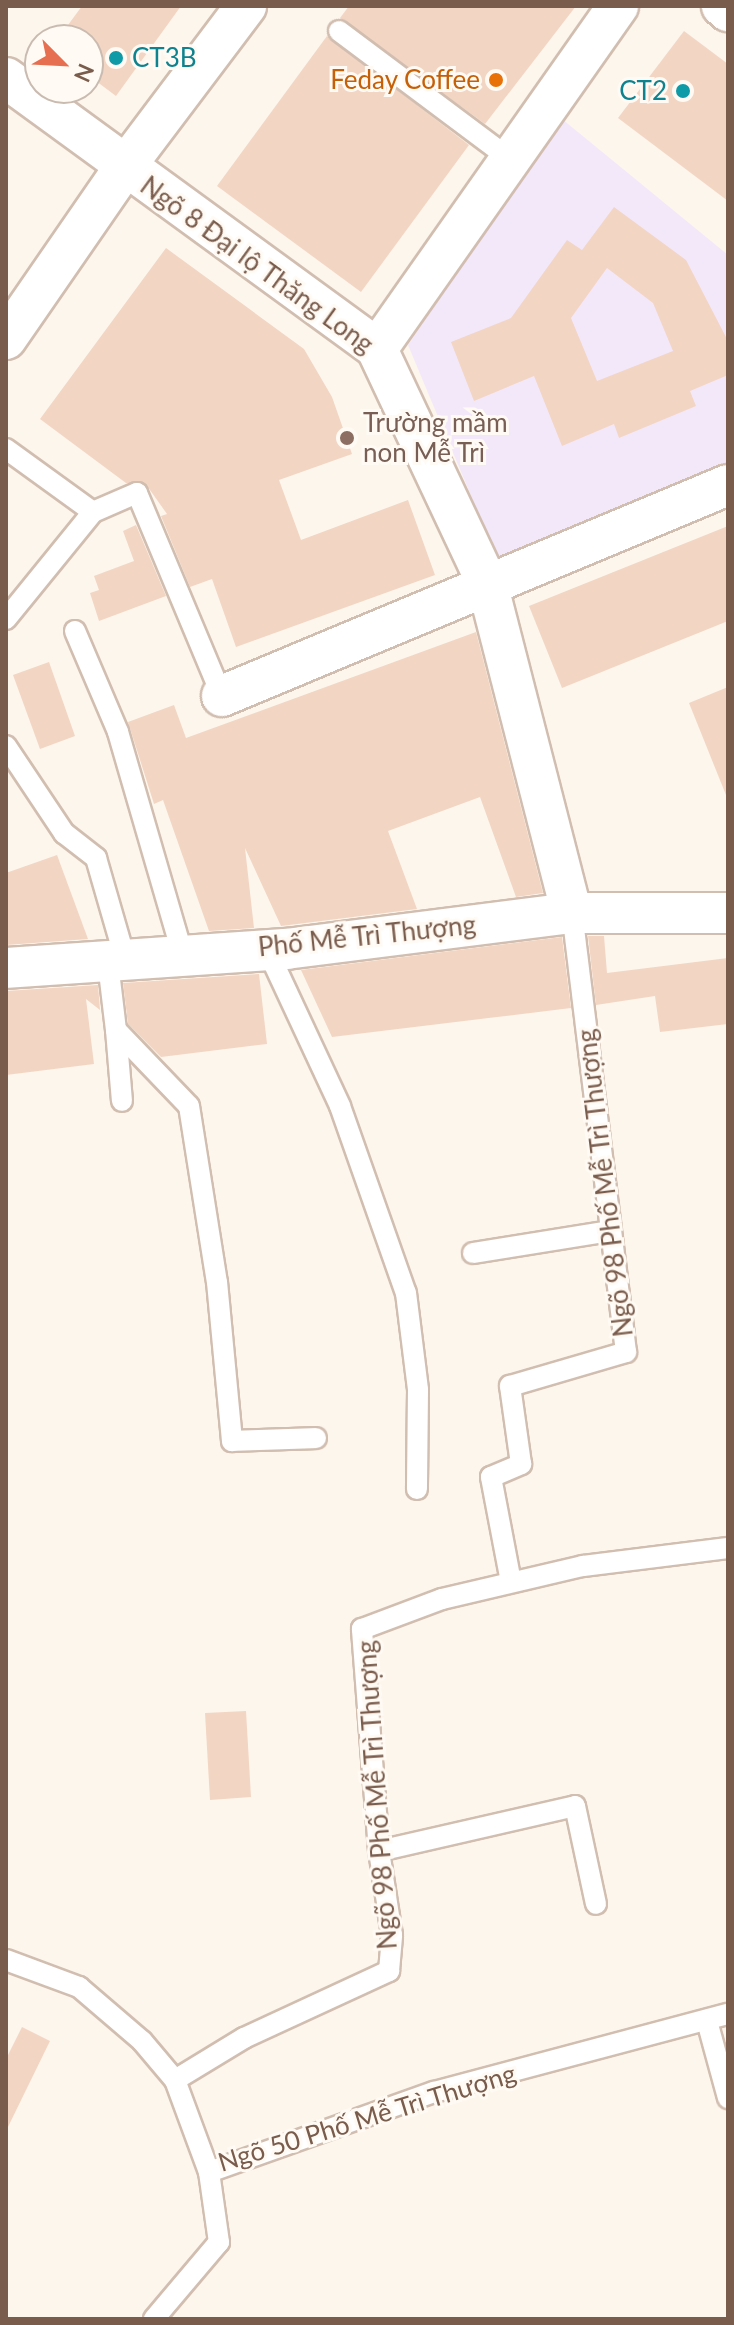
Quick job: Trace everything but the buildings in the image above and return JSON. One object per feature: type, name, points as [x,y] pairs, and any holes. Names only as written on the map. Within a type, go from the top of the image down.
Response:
[{"type":"street","points":[[6,339],[124,168],[246,6]]},
{"type":"street","points":[[377,349],[618,6]]},
{"type":"street","points":[[722,6],[728,11]]},
{"type":"street","name":"Ngõ 8 Đại lộ Thăng Long","points":[[6,78],[124,168],[377,349],[487,583],[572,913]]},
{"type":"street","points":[[222,696],[728,485]]},
{"type":"street","name":"Phố Mễ Trì Thượng","points":[[6,968],[117,963],[572,913],[728,913]]},
{"type":"lane","points":[[339,31],[509,158]]},
{"type":"lane","points":[[6,449],[93,512]]},
{"type":"lane","points":[[6,619],[93,512],[137,493],[222,696]]},
{"type":"lane","points":[[75,631],[118,732],[183,956]]},
{"type":"lane","points":[[6,746],[64,833],[96,858],[117,963],[116,1030],[122,1101]]},
{"type":"lane","name":"Ngõ 98 Phố Mễ Trì Thượng","points":[[511,1582],[491,1477],[521,1464],[510,1386],[626,1352],[572,913]]},
{"type":"lane","points":[[266,947],[340,1106],[406,1293],[418,1390],[417,1489]]},
{"type":"lane","points":[[116,1030],[189,1106],[217,1282],[232,1441],[316,1438]]},
{"type":"lane","points":[[473,1253],[610,1231]]},
{"type":"lane","name":"Ngõ 98 Phố Mễ Trì Thượng","points":[[175,2080],[244,2038],[389,1971],[392,1935],[379,1851],[362,1629],[376,1619],[583,1566],[728,1548]]},
{"type":"lane","points":[[379,1851],[575,1806],[596,1904]]},
{"type":"lane","name":"Ngõ 50 Phố Mễ Trì Thượng","points":[[6,1960],[79,1987],[142,2041],[175,2080],[209,2172],[434,2092],[728,2014]]},
{"type":"lane","points":[[707,2021],[728,2098]]},
{"type":"lane","points":[[154,2319],[219,2242],[209,2172]]},
{"type":"shaded area","points":[[562,119],[728,255],[728,470],[500,565],[408,345]]},
{"type":"place","name":"CT3B","points":[[116,58]]},
{"type":"place","name":"Feday Coffee","points":[[496,80]]},
{"type":"place","name":"CT2","points":[[683,91]]},
{"type":"place","name":"Trường mầm non Mễ Trì","points":[[347,438]]}]
